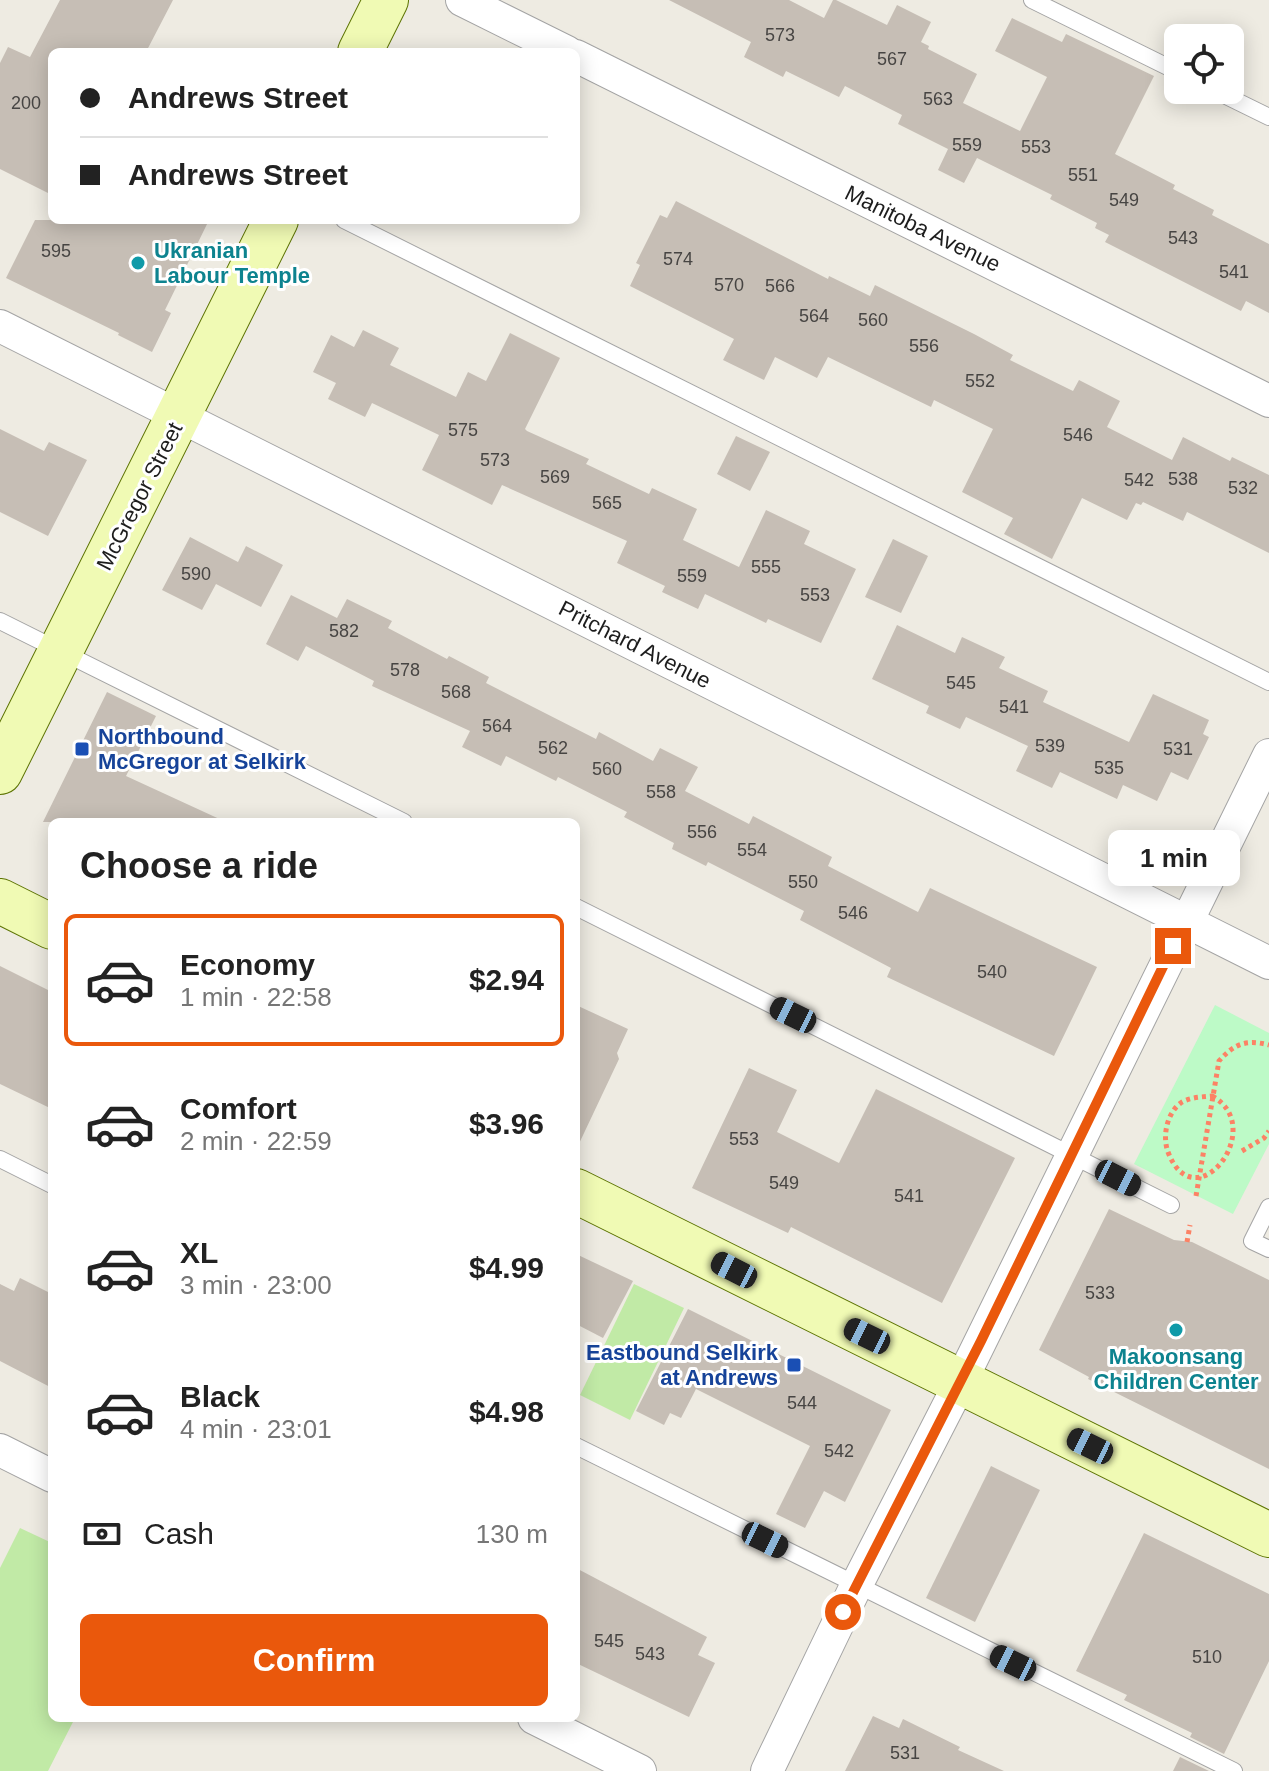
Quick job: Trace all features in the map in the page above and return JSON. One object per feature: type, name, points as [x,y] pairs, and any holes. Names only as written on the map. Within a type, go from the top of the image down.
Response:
[{"type":"main road","points":[[362,48],[386,0]]},
{"type":"main road","name":"McGregor Street","points":[[0,772],[274,224]]},
{"type":"main road","points":[[0,901],[48,925]]},
{"type":"main road","points":[[580,1193],[1269,1535]]},
{"type":"street","points":[[462,0],[559,48]]},
{"type":"street","name":"Manitoba Avenue","points":[[580,58],[1269,401]]},
{"type":"street","name":"Pritchard Avenue","points":[[0,326],[1269,963]]},
{"type":"street","points":[[767,1771],[1269,755]]},
{"type":"street","points":[[0,1450],[48,1474]]},
{"type":"street","points":[[542,1722],[640,1771]]},
{"type":"lane","points":[[1032,0],[1164,65]]},
{"type":"lane","points":[[1243,104],[1269,117]]},
{"type":"lane","points":[[352,224],[1269,682]]},
{"type":"lane","points":[[0,621],[396,818]]},
{"type":"lane","points":[[580,909],[1171,1205]]},
{"type":"lane","points":[[0,1159],[48,1183]]},
{"type":"lane","points":[[1269,1207],[1252,1241],[1269,1249]]},
{"type":"lane","points":[[580,1448],[1234,1771]]},
{"type":"path","points":[[1195,1203],[1219,1061],[1230,1048],[1245,1041],[1269,1045]]},
{"type":"path","points":[[1229,1166],[1211,1176],[1190,1177],[1173,1165],[1164,1137],[1169,1118],[1179,1104],[1191,1098],[1212,1096],[1227,1102],[1238,1115]]},
{"type":"path","points":[[1241,1151],[1264,1138],[1269,1131]]},
{"type":"path","points":[[1235,1159],[1245,1140]]},
{"type":"path","points":[[1187,1242],[1192,1216]]},
{"type":"green space","points":[[1215,1005],[1269,1033],[1269,1144],[1233,1214],[1134,1164]]},
{"type":"green space","points":[[634,1284],[684,1308],[630,1420],[580,1395]]},
{"type":"green space","points":[[20,1528],[48,1541],[48,1722],[73,1722],[48,1771],[0,1771],[0,1568]]},
{"type":"building","points":[[60,0],[173,0],[148,48],[48,48],[48,193],[0,169],[0,63],[8,47],[30,57]]},
{"type":"building","points":[[669,0],[789,0],[824,18],[833,0],[836,0],[887,25],[897,5],[931,22],[921,42],[929,46],[928,49],[977,74],[963,103],[1020,131],[1047,77],[995,51],[1012,18],[1062,42],[1066,34],[1154,76],[1115,154],[1175,185],[1173,189],[1214,210],[1212,215],[1269,244],[1269,313],[1246,301],[1241,311],[1105,242],[1109,235],[1095,228],[1097,223],[1050,199],[1052,195],[977,158],[964,183],[938,170],[948,149],[898,124],[902,115],[845,86],[839,97],[786,71],[783,77],[744,57],[751,42]]},
{"type":"building","points":[[676,201],[828,279],[829,276],[870,296],[875,285],[974,334],[1013,355],[1010,360],[1073,391],[1079,380],[1120,401],[1107,427],[1172,460],[1183,437],[1230,461],[1232,457],[1269,475],[1269,553],[1187,512],[1183,521],[1143,502],[1141,505],[1136,503],[1127,520],[1082,498],[1052,559],[1004,534],[1013,518],[962,492],[993,429],[934,400],[931,407],[828,357],[817,378],[775,357],[764,380],[723,360],[734,339],[630,286],[640,265],[636,263],[660,215],[667,218]]},
{"type":"building","name":"Ukranian Labour Temple","points":[[35,220],[48,220],[48,224],[207,224],[165,310],[171,313],[152,352],[6,278]]},
{"type":"building","points":[[363,330],[399,348],[390,365],[456,397],[468,372],[486,381],[510,333],[560,358],[525,429],[527,431],[589,459],[586,464],[649,494],[652,488],[697,509],[683,540],[739,567],[766,510],[810,531],[804,544],[856,569],[821,643],[768,619],[766,623],[705,594],[698,609],[662,592],[665,586],[617,563],[627,541],[502,485],[492,505],[422,470],[439,435],[372,403],[365,417],[328,399],[336,383],[313,372],[331,335],[354,347]]},
{"type":"building","points":[[0,429],[44,451],[49,442],[87,460],[48,536],[0,512]]},
{"type":"building","points":[[736,436],[770,452],[750,491],[717,474]]},
{"type":"building","points":[[190,537],[238,562],[246,546],[283,565],[261,607],[216,584],[202,610],[162,590]]},
{"type":"building","points":[[893,539],[928,556],[901,613],[865,597]]},
{"type":"building","points":[[291,595],[337,618],[347,599],[392,621],[388,628],[489,677],[486,683],[596,739],[599,732],[653,761],[660,748],[698,767],[685,791],[749,824],[753,816],[832,857],[828,866],[918,912],[930,888],[1097,967],[1054,1056],[887,977],[891,968],[800,920],[804,911],[708,862],[706,866],[672,849],[674,843],[624,817],[627,812],[558,777],[556,781],[506,756],[501,766],[462,747],[470,731],[372,686],[374,681],[306,646],[298,661],[266,644]]},
{"type":"building","points":[[897,625],[955,653],[962,637],[1005,657],[999,668],[1048,691],[1043,702],[1129,742],[1153,694],[1209,720],[1203,734],[1209,737],[1188,780],[1171,772],[1157,801],[1123,785],[1117,799],[1060,772],[1052,788],[1016,771],[1028,746],[966,717],[960,729],[926,713],[929,706],[872,679]]},
{"type":"building","points":[[107,692],[156,716],[126,776],[217,818],[48,818],[48,822],[43,822]]},
{"type":"building","points":[[0,966],[48,990],[48,1107],[0,1084]]},
{"type":"building","points":[[580,1007],[628,1029],[617,1053],[619,1059],[580,1142]]},
{"type":"building","points":[[749,1068],[797,1090],[777,1132],[839,1163],[876,1089],[1015,1158],[942,1303],[791,1227],[788,1233],[692,1188]]},
{"type":"building","points":[[1109,1209],[1174,1240],[1192,1242],[1269,1280],[1269,1469],[1088,1379],[1039,1350]]},
{"type":"building","points":[[580,1256],[633,1281],[603,1338],[580,1326]]},
{"type":"building","points":[[20,1278],[48,1292],[48,1386],[0,1361],[0,1284],[14,1291]]},
{"type":"building","points":[[688,1309],[891,1410],[845,1502],[824,1491],[805,1528],[776,1514],[810,1446],[696,1389],[681,1418],[670,1413],[664,1425],[636,1411]]},
{"type":"building","points":[[991,1466],[1040,1490],[975,1622],[926,1598]]},
{"type":"building","points":[[1144,1533],[1269,1594],[1269,1661],[1224,1754],[1190,1737],[1192,1733],[1124,1700],[1127,1695],[1076,1671]]},
{"type":"building","points":[[580,1570],[707,1637],[698,1655],[715,1663],[689,1717],[580,1665]]},
{"type":"building","points":[[873,1716],[899,1728],[903,1719],[1004,1771],[845,1771]]},
{"type":"building","points":[[1180,1757],[1209,1771],[1173,1771]]},
{"type":"place","name":"Ukranian Labour Temple","points":[[138,263]]},
{"type":"place","name":"Northbound McGregor at Selkirk","points":[[82,749]]},
{"type":"place","name":"Makoonsang Children Center","points":[[1176,1330]]},
{"type":"place","name":"Eastbound Selkirk at Andrews","points":[[794,1365]]},
{"type":"route","points":[[843,1612],[981,1341],[1173,946]]}]
